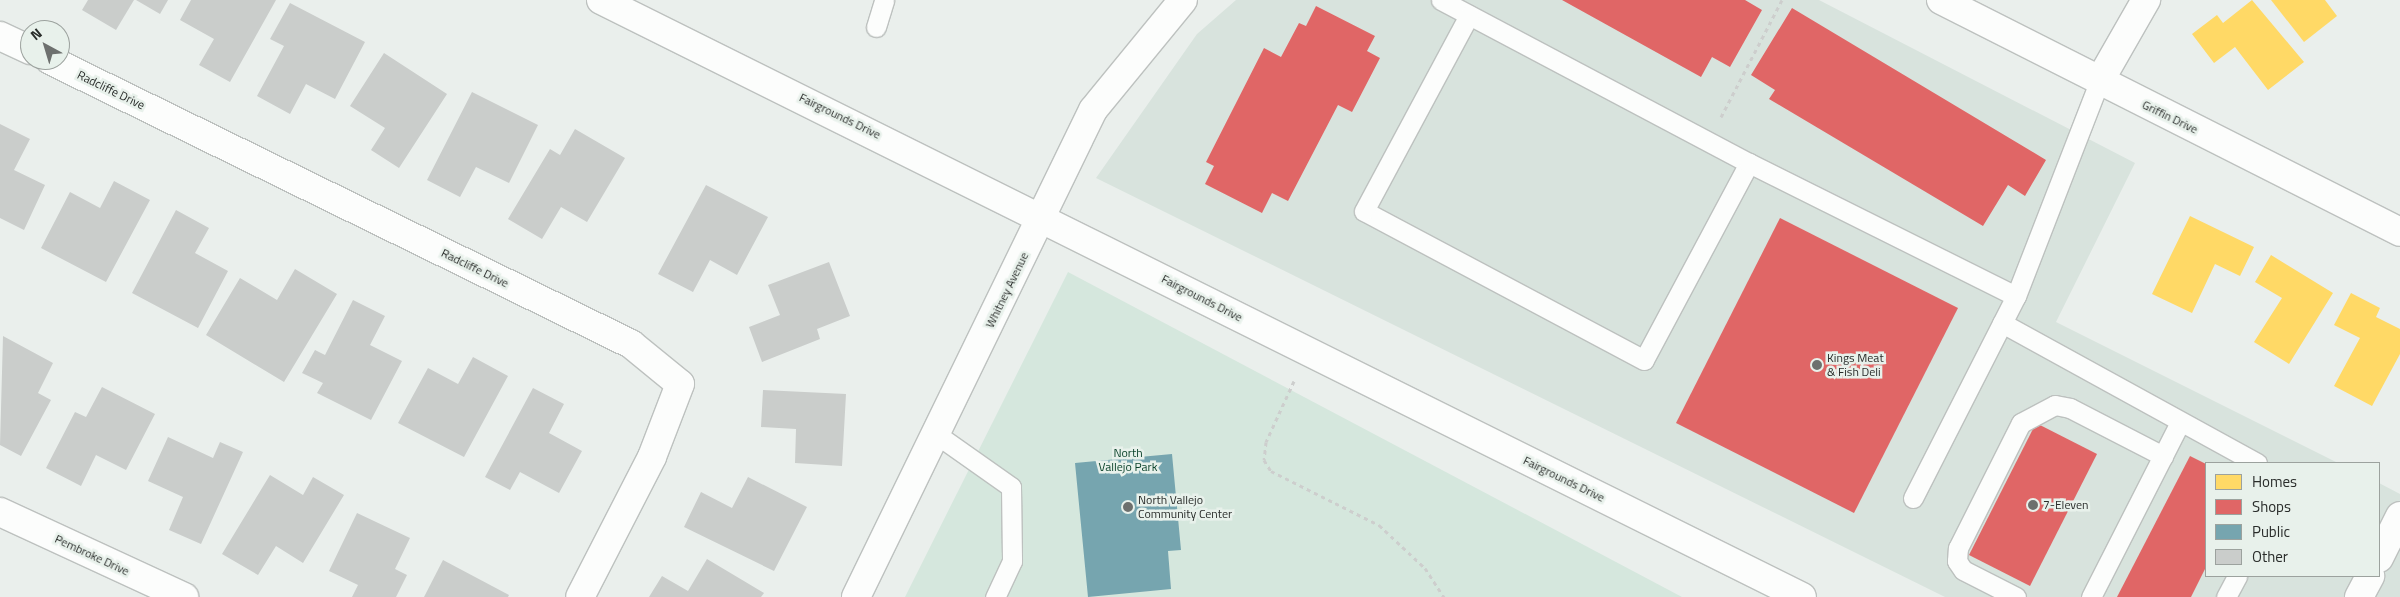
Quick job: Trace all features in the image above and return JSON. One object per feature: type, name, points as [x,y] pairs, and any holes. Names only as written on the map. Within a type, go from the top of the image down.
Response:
[{"type":"street","name":"Fairgrounds Drive","points":[[601,0],[1043,218],[1802,597]]},
{"type":"street","name":"Whitney Avenue","points":[[856,597],[1043,218],[1093,110],[1183,0]]},
{"type":"street","name":"Griffin Drive","points":[[1941,0],[2098,82],[2400,232]]},
{"type":"street","points":[[2098,82],[2146,0]]},
{"type":"street","points":[[0,36],[20,45]]},
{"type":"street","name":"Radcliffe Drive","points":[[70,70],[631,344],[680,384],[652,457],[580,597]]},
{"type":"street","name":"Pembroke Drive","points":[[0,512],[184,597]]},
{"type":"street","points":[[2359,597],[2369,577]]},
{"type":"lane","points":[[876,27],[884,0]]},
{"type":"lane","points":[[1442,0],[1708,142],[2016,296]]},
{"type":"lane","points":[[1469,15],[1364,211],[1644,360],[1749,163]]},
{"type":"lane","points":[[1914,498],[2016,296],[2098,82]]},
{"type":"lane","points":[[2002,323],[2255,462]]},
{"type":"lane","points":[[2016,597],[1963,570],[1957,561],[1958,548],[2021,423],[2055,405],[2070,408],[2162,456]]},
{"type":"lane","points":[[2090,597],[2180,422]]},
{"type":"lane","points":[[936,434],[1011,487],[1012,561],[995,597]]},
{"type":"lane","points":[[2226,597],[2237,577]]},
{"type":"path","points":[[1708,142],[1782,0]]},
{"type":"path","points":[[1299,371],[1266,442],[1264,460],[1271,471],[1379,526],[1425,568],[1444,597]]},
{"type":"shaded area","points":[[1236,0],[1819,0],[2135,163],[2056,322],[2336,462],[2205,462],[2205,577],[2380,577],[2380,484],[2400,494],[2400,597],[1945,597],[1096,178],[1197,34]]},
{"type":"green space","name":"North Vallejo Park","points":[[1068,272],[1682,597],[905,597]]},
{"type":"building: Homes","points":[[2252,0],[2304,62],[2268,90],[2235,47],[2214,63],[2192,34],[2217,15],[2223,23]]},
{"type":"building: Homes","points":[[2271,0],[2325,0],[2337,16],[2304,42]]},
{"type":"building: Homes","points":[[2190,216],[2254,247],[2240,276],[2215,264],[2192,313],[2152,294]]},
{"type":"building: Homes","points":[[2271,255],[2333,293],[2289,364],[2254,342],[2282,298],[2255,282]]},
{"type":"building: Homes","points":[[2351,293],[2380,308],[2376,317],[2400,329],[2400,354],[2372,406],[2334,386],[2360,338],[2334,325]]},
{"type":"building: Shops","points":[[1562,0],[1745,0],[1762,10],[1730,67],[1712,57],[1701,77]]},
{"type":"building: Shops","points":[[1316,6],[1375,36],[1367,51],[1380,58],[1352,112],[1338,105],[1288,201],[1272,193],[1262,213],[1205,184],[1214,166],[1206,162],[1264,48],[1281,57],[1299,23],[1306,26]]},
{"type":"building: Shops","points":[[1792,8],[2046,160],[2025,196],[2008,185],[1983,226],[1769,99],[1775,90],[1751,75]]},
{"type":"building: Shops","name":"Kings Meat & Fish Deli","points":[[1780,218],[1958,308],[1854,513],[1676,423]]},
{"type":"building: Shops","name":"7-Eleven","points":[[2036,423],[2097,454],[2030,586],[1969,555]]},
{"type":"building: Shops","points":[[2190,456],[2205,464],[2205,569],[2191,597],[2117,597]]},
{"type":"building: Public","name":"North Vallejo Community Center","points":[[1172,454],[1181,550],[1168,551],[1171,589],[1088,597],[1075,463]]},
{"type":"building: Other","points":[[88,0],[134,0],[116,30],[82,10]]},
{"type":"building: Other","points":[[136,0],[168,0],[160,14]]},
{"type":"building: Other","points":[[191,0],[276,0],[230,82],[199,65],[214,39],[180,20]]},
{"type":"building: Other","points":[[290,3],[365,42],[335,99],[306,84],[290,114],[257,96],[284,46],[270,39]]},
{"type":"building: Other","points":[[384,53],[447,94],[399,168],[371,150],[385,128],[350,106]]},
{"type":"building: Other","points":[[472,92],[538,125],[509,183],[476,167],[460,197],[427,180]]},
{"type":"building: Other","points":[[0,124],[30,139],[14,170],[45,185],[24,230],[0,218]]},
{"type":"building: Other","points":[[575,129],[625,158],[587,222],[561,207],[542,239],[508,219],[550,149],[560,155]]},
{"type":"building: Other","points":[[114,181],[150,200],[106,282],[41,248],[70,192],[100,208]]},
{"type":"building: Other","points":[[706,185],[768,217],[737,275],[710,260],[693,292],[658,274]]},
{"type":"building: Other","points":[[176,210],[209,228],[195,253],[228,271],[198,328],[132,293]]},
{"type":"building: Other","points":[[829,262],[850,316],[817,329],[820,339],[762,362],[749,327],[780,315],[768,285]]},
{"type":"building: Other","points":[[295,269],[337,294],[284,382],[206,335],[240,278],[277,300]]},
{"type":"building: Other","points":[[353,300],[385,316],[370,345],[402,361],[371,420],[317,393],[323,383],[302,373],[315,350],[325,355]]},
{"type":"building: Other","points":[[3,336],[53,363],[38,393],[51,400],[21,456],[0,445]]},
{"type":"building: Other","points":[[473,357],[508,376],[464,457],[398,423],[428,368],[458,384]]},
{"type":"building: Other","points":[[102,387],[155,414],[126,470],[96,455],[81,486],[46,468],[75,412],[86,417]]},
{"type":"building: Other","points":[[533,388],[564,404],[549,433],[582,451],[559,493],[520,472],[510,490],[485,477]]},
{"type":"building: Other","points":[[763,390],[846,394],[842,466],[795,463],[796,429],[761,427]]},
{"type":"building: Other","points":[[168,437],[213,458],[220,442],[243,452],[201,544],[169,530],[183,497],[148,481]]},
{"type":"building: Other","points":[[270,475],[303,495],[313,477],[344,495],[303,563],[276,546],[258,575],[222,554]]},
{"type":"building: Other","points":[[748,477],[807,507],[774,571],[684,527],[701,492],[732,508]]},
{"type":"building: Other","points":[[357,513],[410,538],[395,569],[407,575],[396,597],[352,597],[358,585],[329,571]]},
{"type":"building: Other","points":[[707,559],[764,593],[761,597],[649,597],[662,576],[688,591]]},
{"type":"building: Other","points":[[443,560],[509,595],[508,597],[424,597]]},
{"type":"place","name":"Kings Meat & Fish Deli","points":[[1817,365]]},
{"type":"place","name":"7-Eleven","points":[[2033,505]]},
{"type":"place","name":"North Vallejo Community Center","points":[[1128,507]]}]
